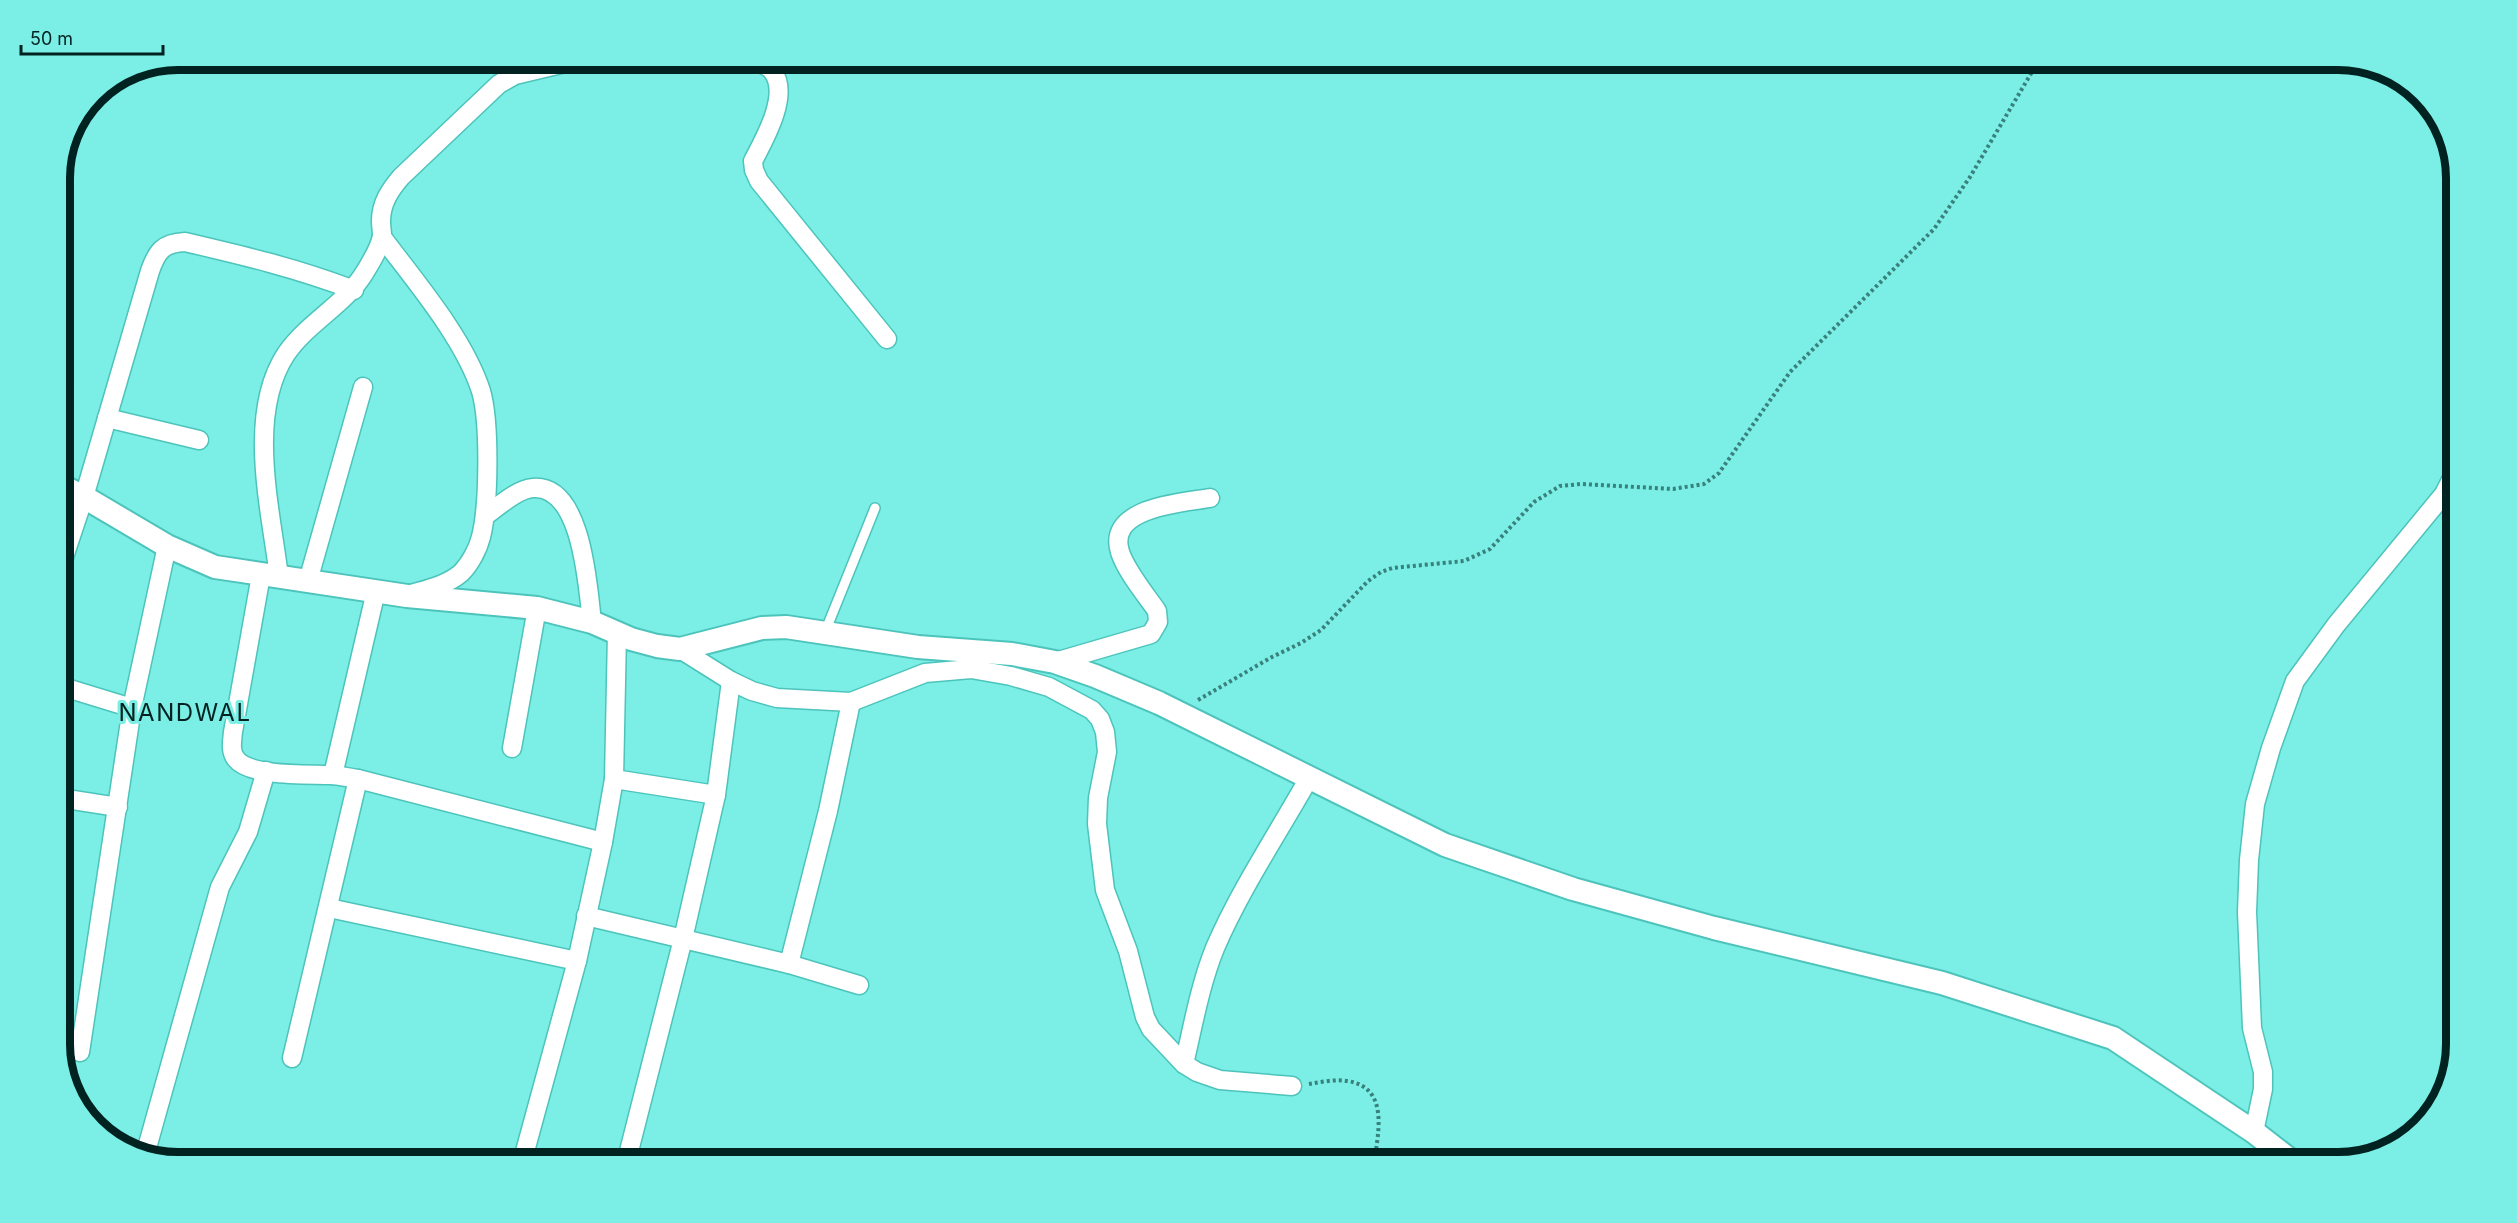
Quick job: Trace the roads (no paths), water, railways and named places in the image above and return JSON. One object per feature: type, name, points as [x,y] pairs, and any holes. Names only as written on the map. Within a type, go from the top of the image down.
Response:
[{"type":"street","points":[[532,71],[515,75],[499,84],[481,99],[389,192],[383,205],[382,237],[354,290],[306,331],[286,354],[275,378],[267,405],[264,427],[270,576],[231,750],[237,760],[246,766],[266,771],[286,774],[333,775],[358,779],[603,842]]},
{"type":"street","points":[[772,71],[777,80],[776,109],[753,161],[757,176],[887,339]]},
{"type":"street","points":[[382,237],[444,321],[468,363],[481,391],[487,426],[485,516],[481,539],[473,557],[461,572],[444,584],[407,596]]},
{"type":"street","points":[[71,534],[155,255],[163,247],[172,243],[185,242],[301,270],[354,290]]},
{"type":"street","points":[[308,581],[363,387]]},
{"type":"street","points":[[107,418],[199,440]]},
{"type":"street","points":[[485,516],[531,488],[545,490],[563,503],[575,523],[581,544],[592,622]]},
{"type":"street","points":[[71,490],[167,546],[215,567],[407,596],[537,608],[592,622],[630,639],[680,649],[731,681],[752,691],[777,698],[851,702],[925,673],[971,669],[1011,676],[1049,687],[1092,710],[1100,719],[1105,732],[1107,752],[1098,798],[1097,824],[1105,891],[1128,951],[1145,1017],[1158,1036],[1184,1064],[1197,1072],[1220,1080],[1292,1086]]},
{"type":"street","points":[[2254,1132],[2263,1089],[2262,1072],[2252,1028],[2247,931],[2249,860],[2256,804],[2271,748],[2288,697],[2303,668],[2446,490]]},
{"type":"street","points":[[1055,662],[1151,633],[1158,622],[1157,611],[1120,553],[1120,533],[1132,517],[1143,511],[1210,498]]},
{"type":"street","points":[[80,1052],[132,708],[167,546]]},
{"type":"street","points":[[333,775],[376,591]]},
{"type":"street","points":[[512,748],[537,608]]},
{"type":"street","points":[[680,649],[762,628],[786,627],[918,647],[1012,654],[1055,662],[1168,707],[1445,845],[1573,889],[1714,928],[1942,983],[2113,1038],[2254,1132],[2280,1152]]},
{"type":"street","points":[[525,1152],[577,961],[603,842],[614,779],[617,633]]},
{"type":"street","points":[[629,1152],[683,939],[716,795],[731,681]]},
{"type":"street","points":[[71,689],[132,708]]},
{"type":"street","points":[[789,964],[828,811],[851,702]]},
{"type":"street","points":[[147,1148],[220,887],[248,832],[266,771]]},
{"type":"street","points":[[1184,1064],[1202,990],[1215,949],[1228,920],[1309,778]]},
{"type":"street","points":[[292,1058],[358,779]]},
{"type":"street","points":[[614,779],[716,795]]},
{"type":"street","points":[[71,800],[118,807]]},
{"type":"street","points":[[329,908],[577,961]]},
{"type":"street","points":[[586,916],[789,964],[860,985]]},
{"type":"lane","points":[[825,632],[875,508]]},
{"type":"district","name":"NANDWAL","points":[[185,713]]}]
